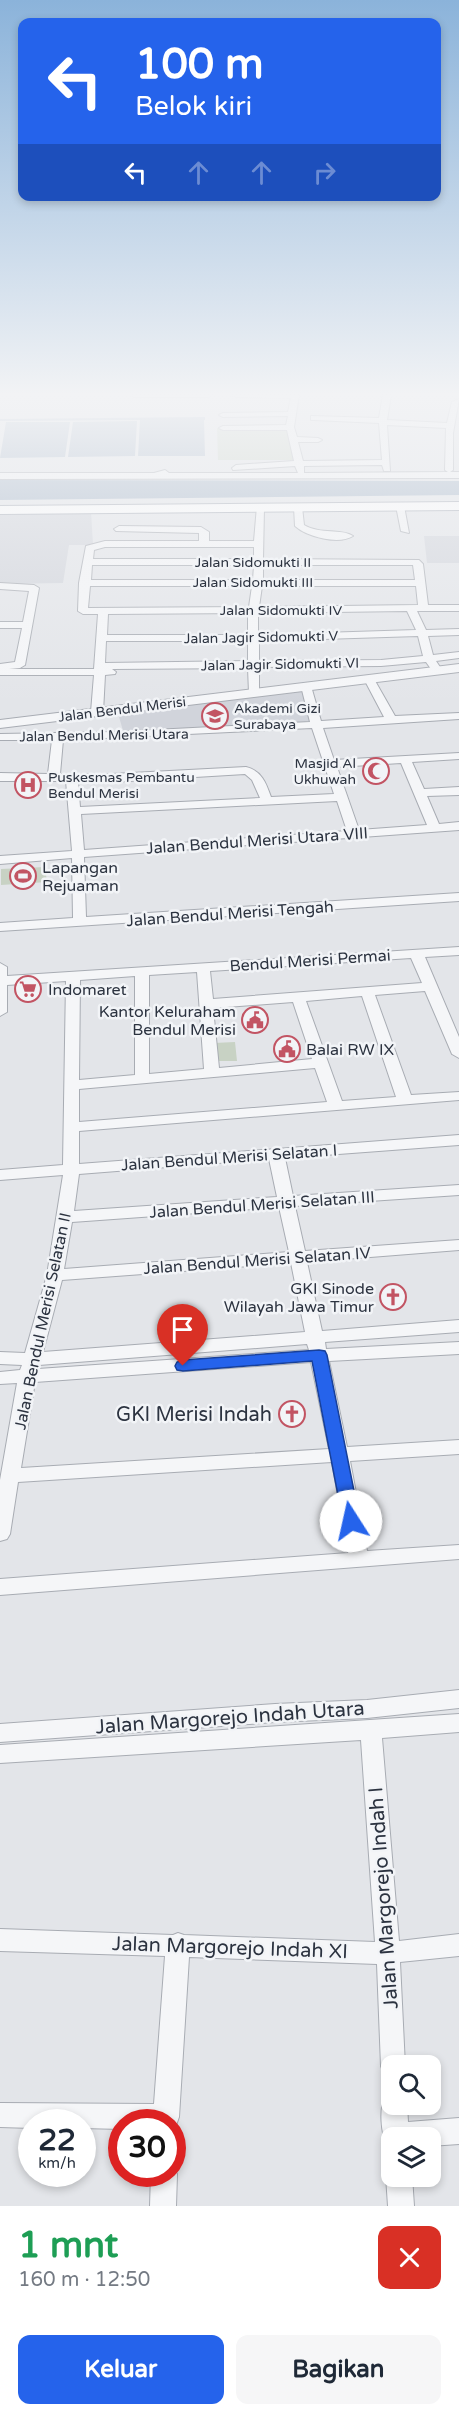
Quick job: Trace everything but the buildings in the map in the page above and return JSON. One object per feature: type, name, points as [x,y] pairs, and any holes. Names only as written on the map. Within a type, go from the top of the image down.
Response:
[{"type":"main road","points":[[0,509],[400,506],[458,508]]},
{"type":"street","points":[[400,506],[406,531]]},
{"type":"street","points":[[298,507],[300,526],[305,530],[325,536],[348,536]]},
{"type":"street","points":[[254,693],[253,638],[258,582],[260,508]]},
{"type":"street","points":[[119,529],[201,530],[204,532],[204,544]]},
{"type":"street","points":[[97,712],[102,612],[82,610],[88,548],[103,544],[258,544]]},
{"type":"street","name":"Jalan Sidomukti II","points":[[88,562],[417,563],[421,582]]},
{"type":"street","points":[[421,582],[423,609]]},
{"type":"street","name":"Jalan Sidomukti III","points":[[84,583],[421,582]]},
{"type":"street","points":[[0,586],[34,588],[20,665],[0,666]]},
{"type":"street","points":[[411,609],[432,663]]},
{"type":"street","name":"Jalan Sidomukti IV","points":[[102,612],[459,609]]},
{"type":"street","points":[[0,625],[28,625]]},
{"type":"street","name":"Jalan Jagir Sidomukti V","points":[[100,638],[253,638],[459,632]]},
{"type":"street","name":"Jalan Jagir Sidomukti VI","points":[[0,672],[432,663],[459,655]]},
{"type":"street","name":"Jalan Bendul Merisi","points":[[0,724],[369,679],[432,663],[459,668]]},
{"type":"street","points":[[369,679],[391,719]]},
{"type":"street","points":[[306,686],[316,725],[332,764],[354,833]]},
{"type":"street","name":"Jalan Bendul Merisi Utara","points":[[0,737],[58,738],[219,732],[459,716]]},
{"type":"street","points":[[54,777],[58,738]]},
{"type":"street","points":[[332,764],[459,756]]},
{"type":"street","points":[[405,760],[435,828]]},
{"type":"street","points":[[0,777],[72,778],[246,770],[258,778],[267,802]]},
{"type":"street","points":[[72,778],[78,853],[80,922]]},
{"type":"street","points":[[421,793],[459,791]]},
{"type":"street","points":[[74,811],[342,797]]},
{"type":"street","name":"Jalan Bendul Merisi Utara VIII","points":[[0,858],[459,826]]},
{"type":"street","name":"Jalan Bendul Merisi Tengah","points":[[0,927],[459,897]]},
{"type":"street","name":"Bendul Merisi Permai","points":[[1,983],[142,971],[459,951]]},
{"type":"street","points":[[416,953],[459,1054]]},
{"type":"street","points":[[203,967],[212,1073]]},
{"type":"street","points":[[142,971],[142,1078]]},
{"type":"street","points":[[71,1174],[73,976]]},
{"type":"street","points":[[0,1012],[1,983]]},
{"type":"street","points":[[207,1004],[429,987]]},
{"type":"street","points":[[367,992],[405,1100]]},
{"type":"street","points":[[298,997],[336,1106]]},
{"type":"street","points":[[71,1085],[321,1063]]},
{"type":"street","points":[[72,1127],[459,1096]]},
{"type":"street","name":"Jalan Bendul Merisi Selatan I","points":[[0,1175],[71,1174],[276,1154],[459,1140]]},
{"type":"street","points":[[276,1154],[340,1456],[359,1560]]},
{"type":"street","name":"Jalan Bendul Merisi Selatan II","points":[[0,1534],[27,1378],[55,1275],[71,1174]]},
{"type":"street","name":"Jalan Bendul Merisi Selatan III","points":[[66,1217],[459,1190]]},
{"type":"street","name":"Jalan Bendul Merisi Selatan IV","points":[[55,1275],[459,1245]]},
{"type":"street","points":[[0,1378],[27,1378],[317,1346],[459,1326]]},
{"type":"street","points":[[0,1358],[33,1359],[317,1346],[459,1348]]},
{"type":"street","points":[[11,1476],[459,1447]]},
{"type":"street","points":[[0,1587],[459,1552]]},
{"type":"street","name":"Jalan Margorejo Indah Utara","points":[[0,1754],[369,1720],[459,1699]]},
{"type":"street","name":"Jalan Margorejo Indah Utara","points":[[0,1733],[275,1713],[369,1720],[459,1723]]},
{"type":"street","name":"Jalan Margorejo Indah I","points":[[369,1720],[388,1953],[393,2055]]},
{"type":"street","name":"Jalan Margorejo Indah XI","points":[[0,1940],[178,1944],[388,1953],[459,1945]]},
{"type":"street","points":[[167,2109],[178,1944]]},
{"type":"street","points":[[0,2115],[108,2118]]},
{"type":"street","points":[[441,2133],[459,2131]]},
{"type":"street","points":[[163,2206],[164,2187]]},
{"type":"street","points":[[400,2187],[401,2206]]},
{"type":"shaded area","points":[[91,511],[93,545],[69,545],[63,583],[0,584],[0,512]]},
{"type":"shaded area","points":[[424,536],[459,536],[459,563],[427,563]]},
{"type":"shaded area","name":"Akademi Gizi Surabaya","points":[[302,687],[312,721],[124,734],[117,710]]},
{"type":"green space","name":"Lapangan Rejuaman","points":[[45,867],[47,882],[1,885],[1,869]]},
{"type":"green space","points":[[235,1042],[237,1061],[216,1061],[214,1043]]},
{"type":"water","points":[[0,498],[188,498],[0,500]]},
{"type":"place","name":"Akademi Gizi Surabaya","points":[[215,716]]},
{"type":"place","name":"Masjid Al Ukhuwah","points":[[376,771]]},
{"type":"place","name":"Puskesmas Pembantu Bendul Merisi","points":[[28,785]]},
{"type":"place","name":"Lapangan Rejuaman","points":[[23,876]]},
{"type":"place","name":"Indomaret","points":[[28,989]]},
{"type":"place","name":"Kantor Keluraham Bendul Merisi","points":[[255,1020]]},
{"type":"place","name":"Balai RW IX","points":[[287,1049]]},
{"type":"place","name":"GKI Sinode Wilayah Jawa Timur","points":[[393,1297]]},
{"type":"place","name":"GKI Merisi Indah","points":[[292,1414]]},
{"type":"route","points":[[183,1366],[319,1355],[351,1521]]}]
